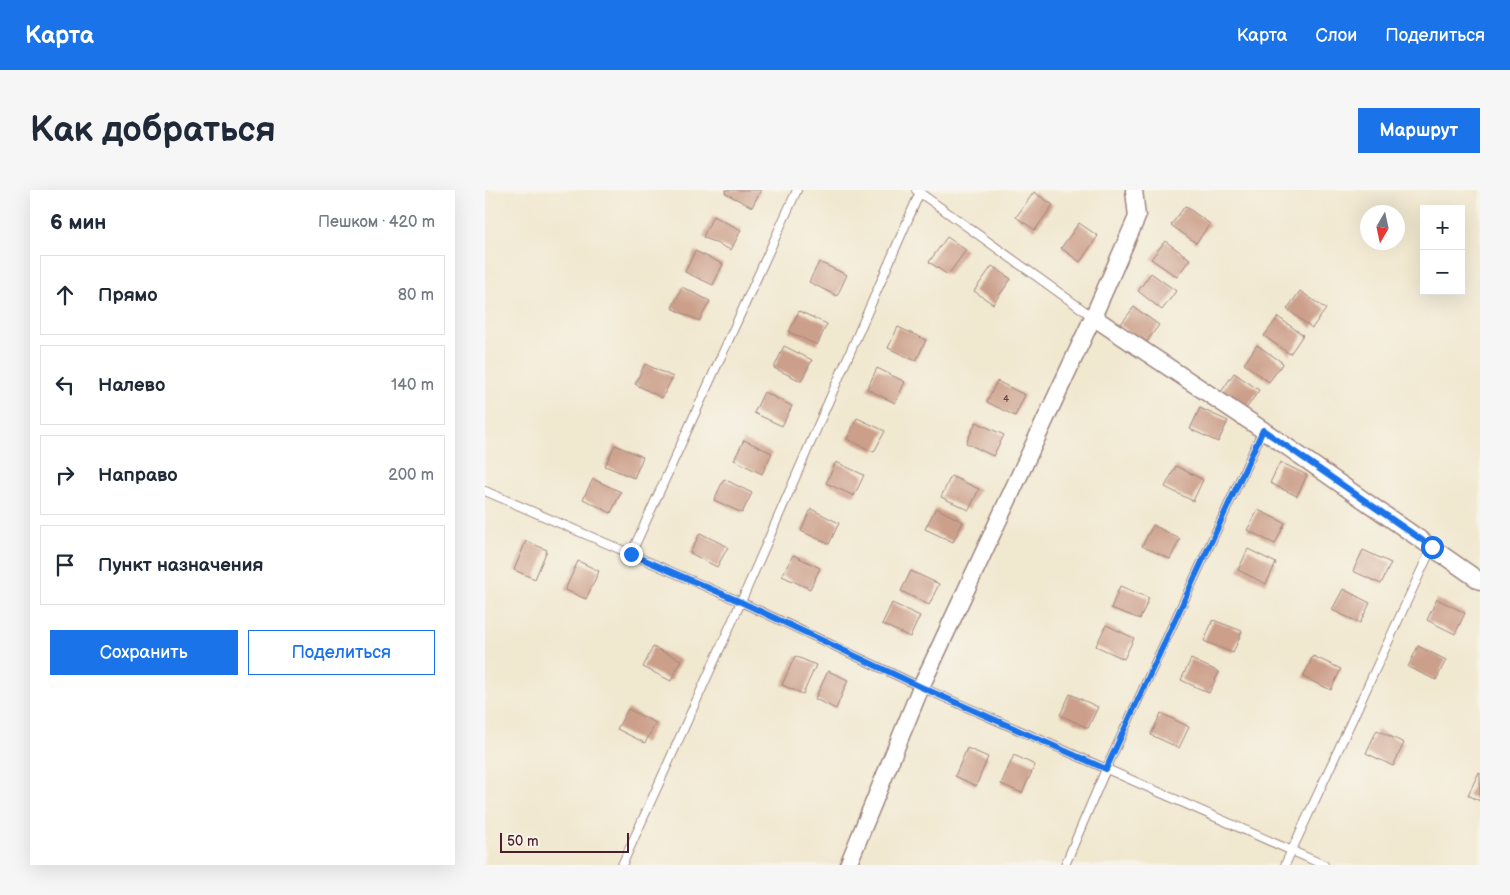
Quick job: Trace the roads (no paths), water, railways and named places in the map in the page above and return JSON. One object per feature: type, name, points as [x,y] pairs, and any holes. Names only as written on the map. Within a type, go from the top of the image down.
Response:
[{"type":"street","points":[[848,865],[921,687],[1093,317],[1137,217],[1134,190]]},
{"type":"street","points":[[1093,317],[1263,430],[1480,581]]},
{"type":"lane","points":[[631,554],[797,190]]},
{"type":"lane","points":[[622,865],[741,602],[918,191],[1093,317]]},
{"type":"lane","points":[[1065,865],[1106,769],[1263,430]]},
{"type":"lane","points":[[485,490],[741,602],[921,687],[1324,865]]},
{"type":"lane","points":[[1285,865],[1432,547]]}]
